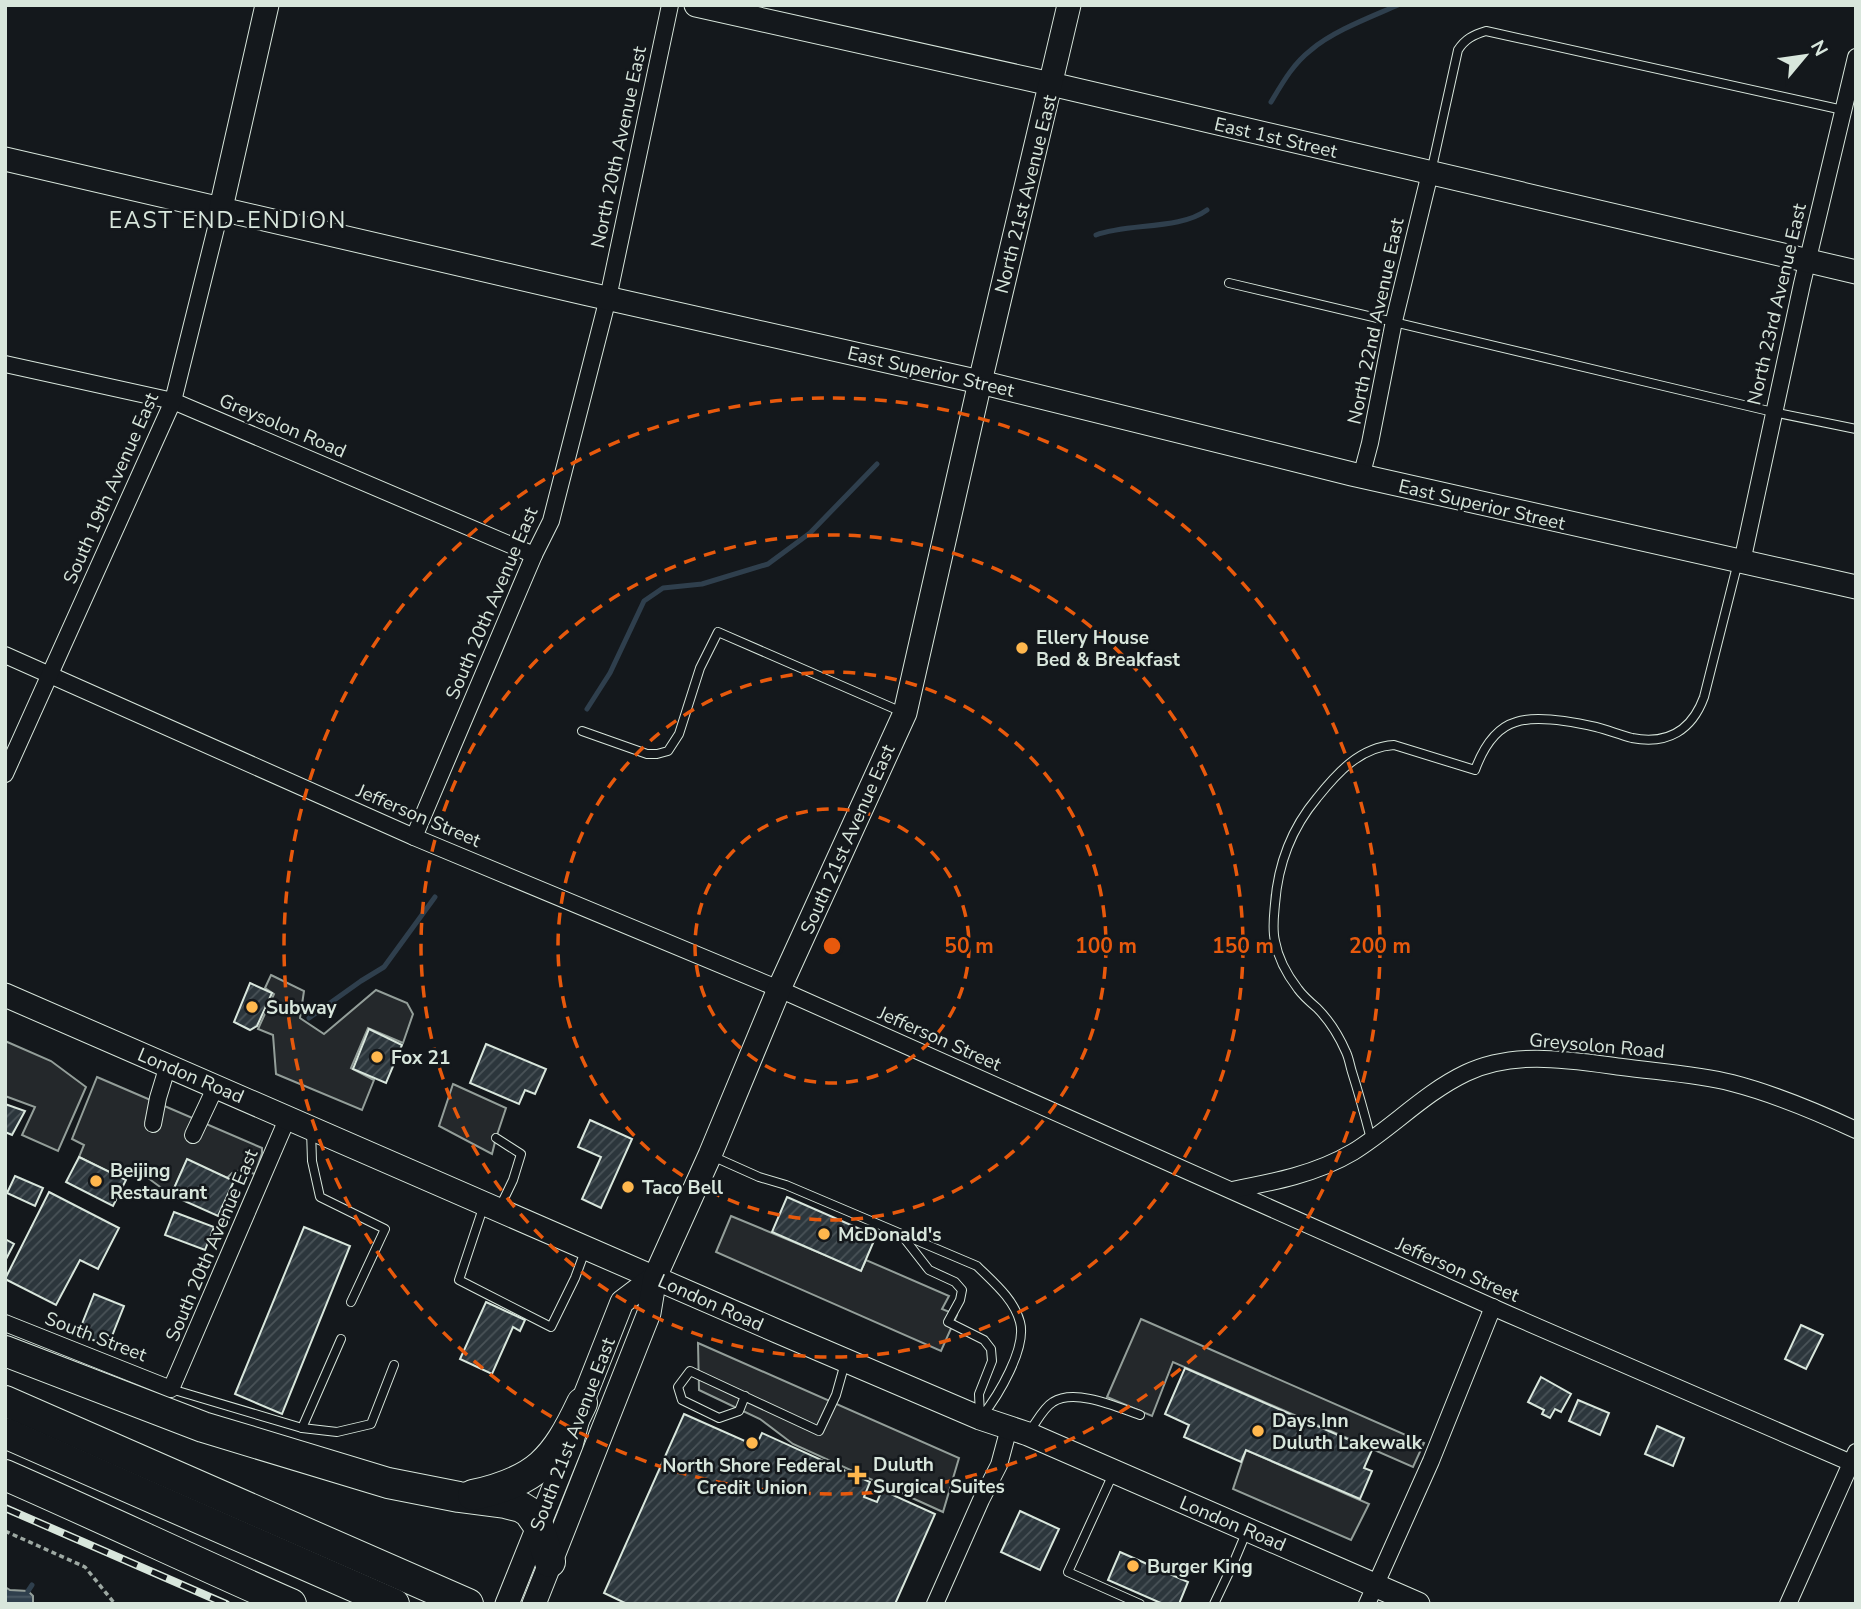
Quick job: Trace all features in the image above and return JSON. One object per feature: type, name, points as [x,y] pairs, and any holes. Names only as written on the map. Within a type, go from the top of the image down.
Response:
[{"type":"highway","points":[[5,1351],[203,1427],[388,1483],[521,1507],[529,1512],[538,1525],[550,1562]]},
{"type":"highway","points":[[5,1401],[468,1604]]},
{"type":"highway","points":[[459,1497],[514,1483],[532,1473],[547,1461],[563,1441],[582,1403]]},
{"type":"highway","points":[[5,1433],[394,1604]]},
{"type":"highway","points":[[5,1475],[291,1604]]},
{"type":"main road","points":[[221,208],[267,5]]},
{"type":"main road","name":"East 1st Street","points":[[696,5],[1051,84],[1856,272]]},
{"type":"main road","name":"North 21st Avenue East","points":[[979,382],[1069,5]]},
{"type":"main road","name":"East Superior Street","points":[[5,159],[979,382],[1361,477],[1856,587]]},
{"type":"main road","name":"South 21st Avenue East","points":[[534,1604],[649,1313],[655,1277],[710,1155],[779,989],[905,713],[979,382]]},
{"type":"main road","name":"London Road","points":[[5,995],[845,1360],[1247,1529],[1371,1594],[1418,1604]]},
{"type":"main road","name":"South 21st Avenue East","points":[[507,1603],[571,1445],[582,1403],[622,1302],[655,1277]]},
{"type":"street","name":"North 20th Avenue East","points":[[608,298],[670,5]]},
{"type":"street","name":"North 23rd Avenue East","points":[[1740,562],[1856,57]]},
{"type":"street","name":"North 22nd Avenue East","points":[[1361,477],[1394,321],[1430,173]]},
{"type":"street","name":"South 19th Avenue East","points":[[5,774],[173,401],[221,208]]},
{"type":"street","name":"South 20th Avenue East","points":[[414,837],[551,521],[608,298]]},
{"type":"street","name":"Greysolon Road","points":[[5,364],[173,401],[534,555]]},
{"type":"street","name":"Jefferson Street","points":[[5,655],[414,837],[779,989],[1493,1307],[1854,1460]]},
{"type":"street","name":"Greysolon Road","points":[[1233,1190],[1289,1178],[1333,1163],[1371,1139],[1427,1096],[1464,1074],[1480,1067],[1524,1058],[1576,1061],[1710,1078],[1793,1102],[1856,1129]]},
{"type":"street","points":[[153,1124],[168,1065]]},
{"type":"street","points":[[193,1135],[216,1086]]},
{"type":"street","name":"South 20th Avenue East","points":[[171,1389],[288,1117]]},
{"type":"street","points":[[1371,1594],[1431,1461],[1493,1307]]},
{"type":"street","name":"South Street","points":[[5,1323],[171,1389]]},
{"type":"street","points":[[935,1604],[981,1500],[1019,1431]]},
{"type":"street","points":[[1788,1604],[1854,1460]]},
{"type":"lane","points":[[1430,173],[1458,50],[1471,36],[1486,32],[1843,110]]},
{"type":"lane","points":[[1229,283],[1773,412],[1856,429]]},
{"type":"lane","points":[[1371,1139],[1347,1054],[1331,1025],[1297,989],[1275,944],[1274,913],[1278,878],[1287,846],[1296,828],[1312,803],[1335,776],[1358,757],[1382,746],[1394,745],[1475,770],[1481,755],[1493,738],[1517,721],[1568,722],[1644,739],[1661,738],[1683,730],[1699,711],[1704,697],[1740,562]]},
{"type":"lane","points":[[582,730],[647,754],[668,751],[679,734],[700,668],[719,632],[905,713]]},
{"type":"lane","points":[[311,1127],[312,1161],[320,1197],[385,1229],[351,1302]]},
{"type":"lane","points":[[496,1138],[521,1154],[513,1180],[492,1207],[459,1280],[551,1328],[586,1248]]},
{"type":"lane","points":[[710,1155],[977,1266],[1000,1288],[1021,1323],[1020,1343],[995,1400],[980,1418]]},
{"type":"lane","points":[[902,1235],[929,1270],[955,1282],[962,1290],[960,1300],[948,1322],[984,1340],[991,1349],[992,1360],[979,1394],[980,1418]]},
{"type":"lane","points":[[302,1428],[341,1339]]},
{"type":"lane","points":[[745,1396],[739,1410],[719,1418],[682,1400],[678,1387],[691,1371],[819,1430],[836,1395],[845,1360]]},
{"type":"lane","points":[[171,1389],[302,1428],[337,1432],[371,1424],[394,1365]]},
{"type":"lane","points":[[1019,1431],[1051,1403],[1063,1397],[1100,1402],[1140,1415]]},
{"type":"lane","points":[[1114,1471],[1068,1572],[1140,1604]]},
{"type":"lane","points":[[1214,1604],[1247,1529]]},
{"type":"path","points":[[5,1531],[85,1567],[116,1604]]},
{"type":"shaded area","points":[[271,975],[304,991],[300,1018],[324,1034],[376,990],[407,1003],[413,1014],[403,1043],[368,1028],[351,1068],[374,1080],[362,1110],[276,1074],[273,1035],[258,1029],[274,994],[265,988]]},
{"type":"shaded area","points":[[5,1041],[51,1061],[86,1087],[58,1151],[22,1135],[35,1107],[5,1096]]},
{"type":"shaded area","points":[[97,1077],[262,1148],[255,1174],[240,1170],[227,1178],[187,1160],[171,1195],[144,1175],[126,1167],[121,1178],[79,1157],[84,1145],[72,1139]]},
{"type":"shaded area","points":[[453,1084],[506,1108],[492,1154],[439,1126]]},
{"type":"shaded area","points":[[731,1216],[861,1270],[866,1260],[949,1296],[942,1309],[957,1315],[941,1351],[716,1252]]},
{"type":"shaded area","points":[[1141,1319],[1424,1443],[1413,1467],[1173,1362],[1152,1416],[1107,1397]]},
{"type":"shaded area","points":[[698,1343],[959,1458],[943,1512],[793,1444],[760,1419],[699,1390]]},
{"type":"shaded area","points":[[1246,1450],[1369,1504],[1351,1540],[1233,1489]]},
{"type":"water","points":[[5,1587],[28,1591],[33,1596],[33,1604],[5,1604]]},
{"type":"building","name":"Subway","points":[[250,983],[272,993],[257,1026],[250,1030],[234,1022]]},
{"type":"building","name":"Fox 21","points":[[369,1029],[402,1045],[386,1083],[353,1069]]},
{"type":"building","points":[[486,1044],[546,1069],[535,1094],[525,1090],[519,1104],[470,1083]]},
{"type":"building","points":[[5,1104],[25,1111],[12,1135],[5,1132]]},
{"type":"building","points":[[590,1120],[632,1139],[601,1208],[582,1199],[601,1157],[578,1147]]},
{"type":"building","name":"Beijing Restaurant","points":[[79,1157],[126,1180],[113,1206],[66,1182]]},
{"type":"building","points":[[187,1159],[234,1181],[218,1216],[171,1195]]},
{"type":"building","points":[[15,1176],[43,1188],[35,1206],[7,1193]]},
{"type":"building","points":[[49,1192],[119,1228],[98,1269],[80,1260],[56,1305],[5,1279]]},
{"type":"building","name":"McDonald's","points":[[787,1197],[876,1236],[861,1271],[772,1232]]},
{"type":"building","points":[[174,1212],[214,1227],[205,1250],[165,1235]]},
{"type":"building","points":[[304,1227],[350,1246],[282,1414],[235,1394]]},
{"type":"building","points":[[5,1239],[14,1244],[5,1261]]},
{"type":"building","points":[[94,1294],[124,1306],[108,1346],[78,1334]]},
{"type":"building","points":[[486,1302],[525,1320],[520,1331],[513,1327],[492,1374],[460,1359]]},
{"type":"building","points":[[1801,1325],[1823,1335],[1806,1369],[1785,1359]]},
{"type":"building","name":"Days Inn Duluth Lakewalk","points":[[1185,1368],[1372,1450],[1364,1468],[1372,1471],[1360,1499],[1246,1450],[1241,1462],[1184,1437],[1189,1425],[1165,1414]]},
{"type":"building","points":[[1541,1377],[1571,1394],[1561,1412],[1555,1409],[1550,1418],[1542,1414],[1544,1410],[1528,1402]]},
{"type":"building","points":[[1578,1400],[1609,1413],[1600,1435],[1569,1421]]},
{"type":"building","points":[[684,1414],[756,1446],[762,1433],[870,1482],[864,1497],[877,1502],[882,1490],[935,1514],[895,1604],[627,1604],[604,1593]]},
{"type":"building","points":[[1657,1426],[1684,1438],[1673,1466],[1645,1454]]},
{"type":"building","points":[[1020,1511],[1059,1529],[1040,1570],[1001,1552]]},
{"type":"building","name":"Burger King","points":[[1120,1552],[1188,1582],[1179,1604],[1163,1604],[1108,1580]]},
{"type":"waterway","points":[[1271,102],[1294,67],[1320,43],[1398,5]]},
{"type":"waterway","points":[[1096,235],[1183,221],[1207,210]]},
{"type":"waterway","points":[[587,709],[610,673],[644,601],[663,588],[702,584],[768,564],[810,533],[877,464]]},
{"type":"waterway","points":[[309,1018],[384,967],[435,897]]},
{"type":"waterway","points":[[28,1591],[32,1585]]},
{"type":"railway","points":[[5,1508],[226,1604]]},
{"type":"place","name":"Ellery House Bed & Breakfast","points":[[1022,648]]},
{"type":"place","name":"Subway","points":[[252,1007]]},
{"type":"place","name":"Fox 21","points":[[377,1057]]},
{"type":"place","name":"Beijing Restaurant","points":[[96,1181]]},
{"type":"place","name":"Taco Bell","points":[[628,1187]]},
{"type":"place","name":"McDonald's","points":[[824,1234]]},
{"type":"place","name":"Days Inn Duluth Lakewalk","points":[[1258,1431]]},
{"type":"place","name":"North Shore Federal Credit Union","points":[[752,1443]]},
{"type":"place","name":"Duluth Surgical Suites","points":[[857,1475]]},
{"type":"place","name":"Burger King","points":[[1133,1566]]},
{"type":"district","name":"EAST END-ENDION","points":[[228,220]]}]
